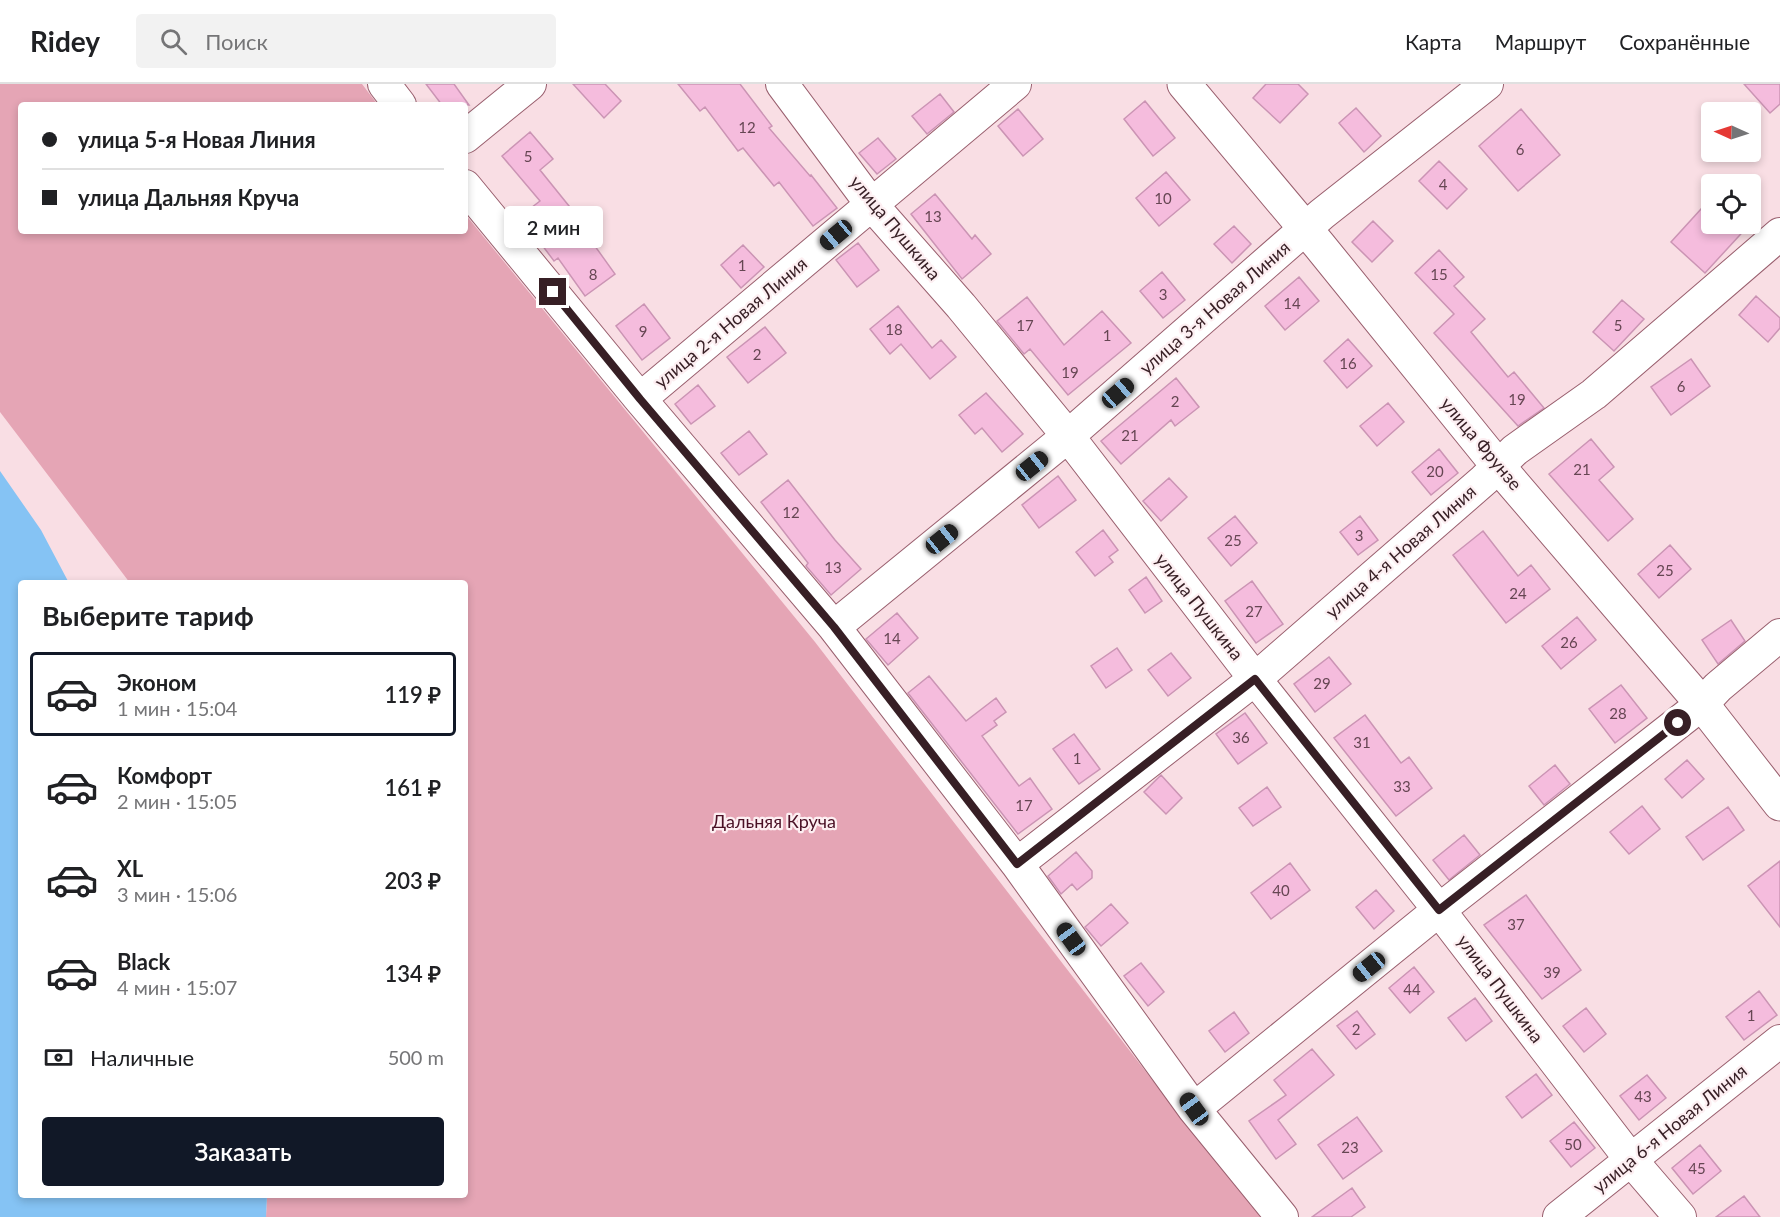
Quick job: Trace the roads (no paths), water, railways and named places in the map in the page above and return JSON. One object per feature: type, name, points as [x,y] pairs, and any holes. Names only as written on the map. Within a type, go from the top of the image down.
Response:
[{"type":"main road","name":"улица Фрунзе","points":[[1184,84],[1498,466],[1702,704],[1780,804]]},
{"type":"street","points":[[384,84],[398,102]]},
{"type":"street","points":[[468,135],[530,84]]},
{"type":"street","name":"улица Пушкина","points":[[782,84],[872,205],[961,306],[1068,436],[1255,679],[1439,910],[1631,1160],[1680,1217]]},
{"type":"street","name":"улица 2-я Новая Линия","points":[[640,399],[1016,84]]},
{"type":"street","name":"улица 3-я Новая Линия","points":[[834,627],[1068,436],[1305,229],[1487,84]]},
{"type":"street","points":[[468,190],[640,399],[834,627],[1017,864],[1194,1109],[1282,1217]]},
{"type":"street","name":"улица 4-я Новая Линия","points":[[1017,864],[1255,679],[1515,450],[1594,394],[1780,234]]},
{"type":"street","points":[[1194,1109],[1439,910],[1702,704],[1780,635]]},
{"type":"street","name":"улица 6-я Новая Линия","points":[[1559,1217],[1780,1041]]},
{"type":"water","points":[[0,471],[41,530],[67,580],[18,580],[18,1198],[267,1198],[266,1217],[0,1217]]},
{"type":"park label","name":"Дальняя Круча","points":[[774,822]]}]
